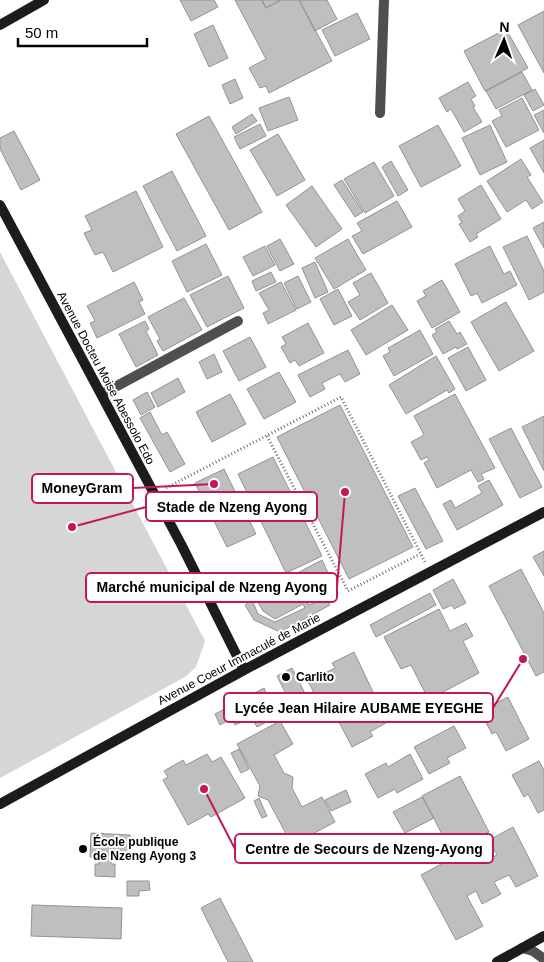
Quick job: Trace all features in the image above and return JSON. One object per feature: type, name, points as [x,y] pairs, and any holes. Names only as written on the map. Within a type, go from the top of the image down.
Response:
[{"type":"main road","points":[[0,25],[44,0]]},
{"type":"main road","name":"Avenue Docteu Moise Abessolo Edo","points":[[0,205],[186,552],[244,670]]},
{"type":"main road","name":"Avenue Coeur Immaculé de Marie","points":[[0,804],[244,670],[544,512]]},
{"type":"main road","points":[[501,961],[544,936]]},
{"type":"street","points":[[380,113],[384,0]]},
{"type":"street","points":[[102,394],[238,321]]},
{"type":"street","points":[[522,948],[533,951],[544,959]]},
{"type":"path","points":[[155,494],[341,398],[429,571]]},
{"type":"path","points":[[268,436],[348,591],[420,554]]},
{"type":"shaded area","points":[[0,252],[205,641],[196,667],[185,677],[0,778]]},
{"type":"building","points":[[180,0],[214,0],[218,7],[191,21]]},
{"type":"building","points":[[235,0],[262,0],[266,8],[281,0],[299,0],[332,61],[269,93],[266,86],[260,88],[249,68],[266,59]]},
{"type":"building","points":[[262,0],[281,0],[266,8]]},
{"type":"building","points":[[299,0],[327,0],[337,19],[315,31]]},
{"type":"building","points":[[544,11],[544,73],[518,25]]},
{"type":"building","points":[[357,13],[370,39],[335,56],[322,30]]},
{"type":"building","points":[[213,25],[228,58],[209,67],[194,34]]},
{"type":"building","points":[[506,29],[528,68],[485,91],[464,51]]},
{"type":"building","points":[[522,72],[532,90],[496,109],[486,91]]},
{"type":"building","points":[[235,79],[243,98],[230,104],[222,85]]},
{"type":"building","points":[[468,82],[476,96],[471,99],[475,106],[473,107],[482,122],[464,132],[451,109],[447,112],[439,98]]},
{"type":"building","points":[[535,89],[544,105],[533,111],[524,95]]},
{"type":"building","points":[[289,97],[298,120],[268,131],[259,108]]},
{"type":"building","points":[[522,98],[539,130],[506,147],[492,121],[502,116],[499,110]]},
{"type":"building","points":[[544,110],[544,133],[534,115]]},
{"type":"building","points":[[252,114],[257,121],[236,134],[232,127]]},
{"type":"building","points":[[209,116],[262,212],[229,230],[176,134]]},
{"type":"building","points":[[260,124],[266,136],[240,149],[234,137]]},
{"type":"building","points":[[438,125],[461,166],[421,187],[399,146]]},
{"type":"building","points":[[490,125],[507,162],[480,175],[462,138]]},
{"type":"building","points":[[14,131],[40,180],[21,190],[0,149],[0,138]]},
{"type":"building","points":[[278,134],[305,180],[277,196],[250,150]]},
{"type":"building","points":[[544,140],[544,173],[530,148]]},
{"type":"building","points":[[521,159],[531,175],[527,177],[543,202],[532,209],[526,200],[507,212],[487,181]]},
{"type":"building","points":[[391,161],[408,190],[398,196],[382,167]]},
{"type":"building","points":[[374,162],[394,196],[365,213],[344,179]]},
{"type":"building","points":[[172,171],[206,236],[177,251],[143,186]]},
{"type":"building","points":[[342,180],[363,212],[355,217],[334,185]]},
{"type":"building","points":[[481,185],[501,219],[476,234],[478,237],[470,242],[459,224],[462,223],[458,216],[465,211],[458,199]]},
{"type":"building","points":[[312,186],[342,229],[316,247],[286,205]]},
{"type":"building","points":[[136,191],[163,247],[113,272],[103,252],[95,255],[84,233],[92,230],[85,216]]},
{"type":"building","points":[[397,201],[412,227],[363,254],[352,236],[362,231],[357,223]]},
{"type":"building","points":[[544,222],[544,248],[533,228]]},
{"type":"building","points":[[527,236],[544,271],[544,292],[529,300],[503,247]]},
{"type":"building","points":[[280,239],[294,264],[280,271],[267,246]]},
{"type":"building","points":[[348,239],[366,270],[334,289],[315,258]]},
{"type":"building","points":[[206,244],[222,275],[187,292],[172,261]]},
{"type":"building","points":[[265,246],[275,265],[253,276],[243,257]]},
{"type":"building","points":[[490,246],[504,274],[510,271],[517,285],[482,303],[477,293],[471,296],[455,264]]},
{"type":"building","points":[[315,262],[328,292],[315,298],[302,268]]},
{"type":"building","points":[[271,272],[276,282],[256,291],[252,281]]},
{"type":"building","points":[[371,273],[388,303],[360,320],[348,302],[360,295],[353,283]]},
{"type":"building","points":[[228,276],[244,308],[207,327],[190,295]]},
{"type":"building","points":[[298,276],[311,302],[297,309],[284,283]]},
{"type":"building","points":[[442,280],[460,312],[432,328],[417,301],[426,296],[423,291]]},
{"type":"building","points":[[134,282],[143,300],[139,302],[145,314],[97,338],[90,323],[95,321],[87,306]]},
{"type":"building","points":[[281,282],[296,310],[268,324],[263,313],[269,310],[259,293]]},
{"type":"building","points":[[338,289],[352,316],[334,325],[320,299]]},
{"type":"building","points":[[184,298],[202,330],[163,351],[157,341],[160,339],[148,317]]},
{"type":"building","points":[[506,302],[534,351],[499,371],[471,322]]},
{"type":"building","points":[[392,305],[408,330],[366,355],[351,330]]},
{"type":"building","points":[[145,321],[149,329],[146,331],[158,355],[136,367],[119,334]]},
{"type":"building","points":[[449,321],[457,334],[460,332],[467,344],[443,354],[432,335],[437,332],[435,329]]},
{"type":"building","points":[[308,323],[324,353],[299,366],[295,360],[290,363],[281,347],[286,344],[282,337]]},
{"type":"building","points":[[420,330],[433,354],[394,376],[383,356],[390,352],[388,348]]},
{"type":"building","points":[[250,337],[266,367],[239,381],[223,351]]},
{"type":"building","points":[[468,347],[486,380],[466,391],[448,358]]},
{"type":"building","points":[[348,350],[360,374],[345,382],[340,374],[322,383],[325,389],[310,397],[298,375]]},
{"type":"building","points":[[214,354],[222,372],[207,379],[199,362]]},
{"type":"building","points":[[436,356],[455,389],[449,393],[447,390],[406,414],[389,385]]},
{"type":"building","points":[[279,372],[296,402],[264,419],[247,389]]},
{"type":"building","points":[[178,378],[185,392],[158,407],[151,393]]},
{"type":"building","points":[[147,392],[155,407],[141,415],[133,400]]},
{"type":"building","points":[[230,394],[246,424],[212,442],[196,412]]},
{"type":"building","points":[[455,394],[495,468],[481,474],[484,479],[478,482],[471,470],[437,488],[424,463],[429,460],[427,457],[421,460],[411,442],[424,435],[414,416]]},
{"type":"building","points":[[340,405],[413,547],[349,579],[277,437]]},
{"type":"building","points":[[150,412],[162,435],[167,432],[185,464],[170,472],[140,418]]},
{"type":"building","points":[[544,416],[544,471],[522,427]]},
{"type":"building","points":[[511,428],[542,487],[520,498],[489,439]]},
{"type":"building","points":[[273,457],[322,556],[286,573],[238,474]]},
{"type":"building","points":[[224,469],[256,534],[227,547],[195,483]]},
{"type":"building","points":[[489,480],[503,505],[457,530],[443,504],[451,500],[455,508],[482,493],[478,486]]},
{"type":"building","points":[[415,488],[443,541],[426,549],[398,496]]},
{"type":"building","points":[[544,551],[544,576],[533,557]]},
{"type":"building","points":[[322,560],[336,590],[308,602],[308,605],[327,599],[330,605],[280,632],[254,620],[245,605],[252,600],[258,614],[275,622],[305,608],[303,604],[275,619],[263,611],[255,597],[271,590],[269,587],[282,580],[285,584],[291,583],[288,578]]},
{"type":"building","points":[[521,569],[544,613],[544,672],[536,676],[489,586]]},
{"type":"building","points":[[453,579],[466,603],[454,609],[452,605],[443,609],[433,590]]},
{"type":"building","points":[[430,593],[436,605],[376,637],[370,625]]},
{"type":"building","points":[[439,609],[450,631],[466,623],[473,636],[463,641],[479,673],[443,692],[453,710],[438,718],[411,665],[401,669],[384,637]]},
{"type":"building","points":[[354,652],[373,692],[352,703],[346,692],[320,705],[308,681],[335,668],[332,663]]},
{"type":"building","points":[[292,668],[313,709],[297,716],[277,676]]},
{"type":"building","points":[[264,688],[269,699],[246,711],[250,718],[235,725],[232,718],[220,725],[215,714]]},
{"type":"building","points":[[508,697],[529,739],[506,751],[496,732],[492,734],[480,711]]},
{"type":"building","points":[[380,698],[391,720],[370,732],[373,736],[352,747],[338,720]]},
{"type":"building","points":[[271,705],[278,716],[257,727],[250,716]]},
{"type":"building","points":[[280,721],[293,744],[274,755],[284,773],[293,777],[292,788],[302,807],[322,797],[335,822],[292,845],[268,800],[258,796],[260,786],[237,744]]},
{"type":"building","points":[[454,726],[466,748],[447,758],[450,763],[429,774],[414,747]]},
{"type":"building","points":[[239,749],[249,769],[241,773],[231,753]]},
{"type":"building","points":[[207,754],[212,762],[221,757],[245,798],[211,817],[208,814],[188,825],[163,780],[168,777],[164,771],[183,760],[186,765]]},
{"type":"building","points":[[410,754],[423,779],[397,793],[395,789],[378,798],[365,774],[386,763],[388,767]]},
{"type":"building","points":[[539,761],[544,770],[544,810],[538,813],[528,794],[524,797],[512,775]]},
{"type":"building","points":[[460,776],[489,832],[471,840],[483,862],[497,855],[489,840],[513,827],[538,876],[516,887],[509,875],[494,882],[501,894],[482,904],[476,891],[467,896],[483,926],[456,940],[421,875],[454,857],[422,796]]},
{"type":"building","points":[[346,790],[351,802],[331,811],[325,800]]},
{"type":"building","points":[[422,797],[434,818],[405,833],[393,812]]},
{"type":"building","points":[[259,798],[267,816],[262,818],[254,801]]},
{"type":"building","points":[[91,833],[130,835],[129,858],[111,857],[111,864],[115,864],[115,877],[95,876],[95,864],[99,864],[99,857],[90,857]]},
{"type":"building","points":[[127,881],[149,881],[150,890],[139,891],[139,896],[127,896]]},
{"type":"building","points":[[220,898],[253,962],[228,962],[201,908]]},
{"type":"building","points":[[32,905],[122,908],[121,939],[31,936]]},
{"type":"place","name":"MoneyGram","points":[[214,484]]},
{"type":"place","name":"Marché municipal de Nzeng Ayong","points":[[345,492]]},
{"type":"place","name":"Stade de Nzeng Ayong","points":[[72,527]]},
{"type":"place","name":"Lycée Jean Hilaire AUBAME EYEGHE","points":[[523,659]]},
{"type":"place","name":"Carlito","points":[[286,677]]},
{"type":"place","name":"Centre de Secours de Nzeng-Ayong","points":[[204,789]]},
{"type":"place","name":"École publique de Nzeng Ayong 3","points":[[83,849]]}]
